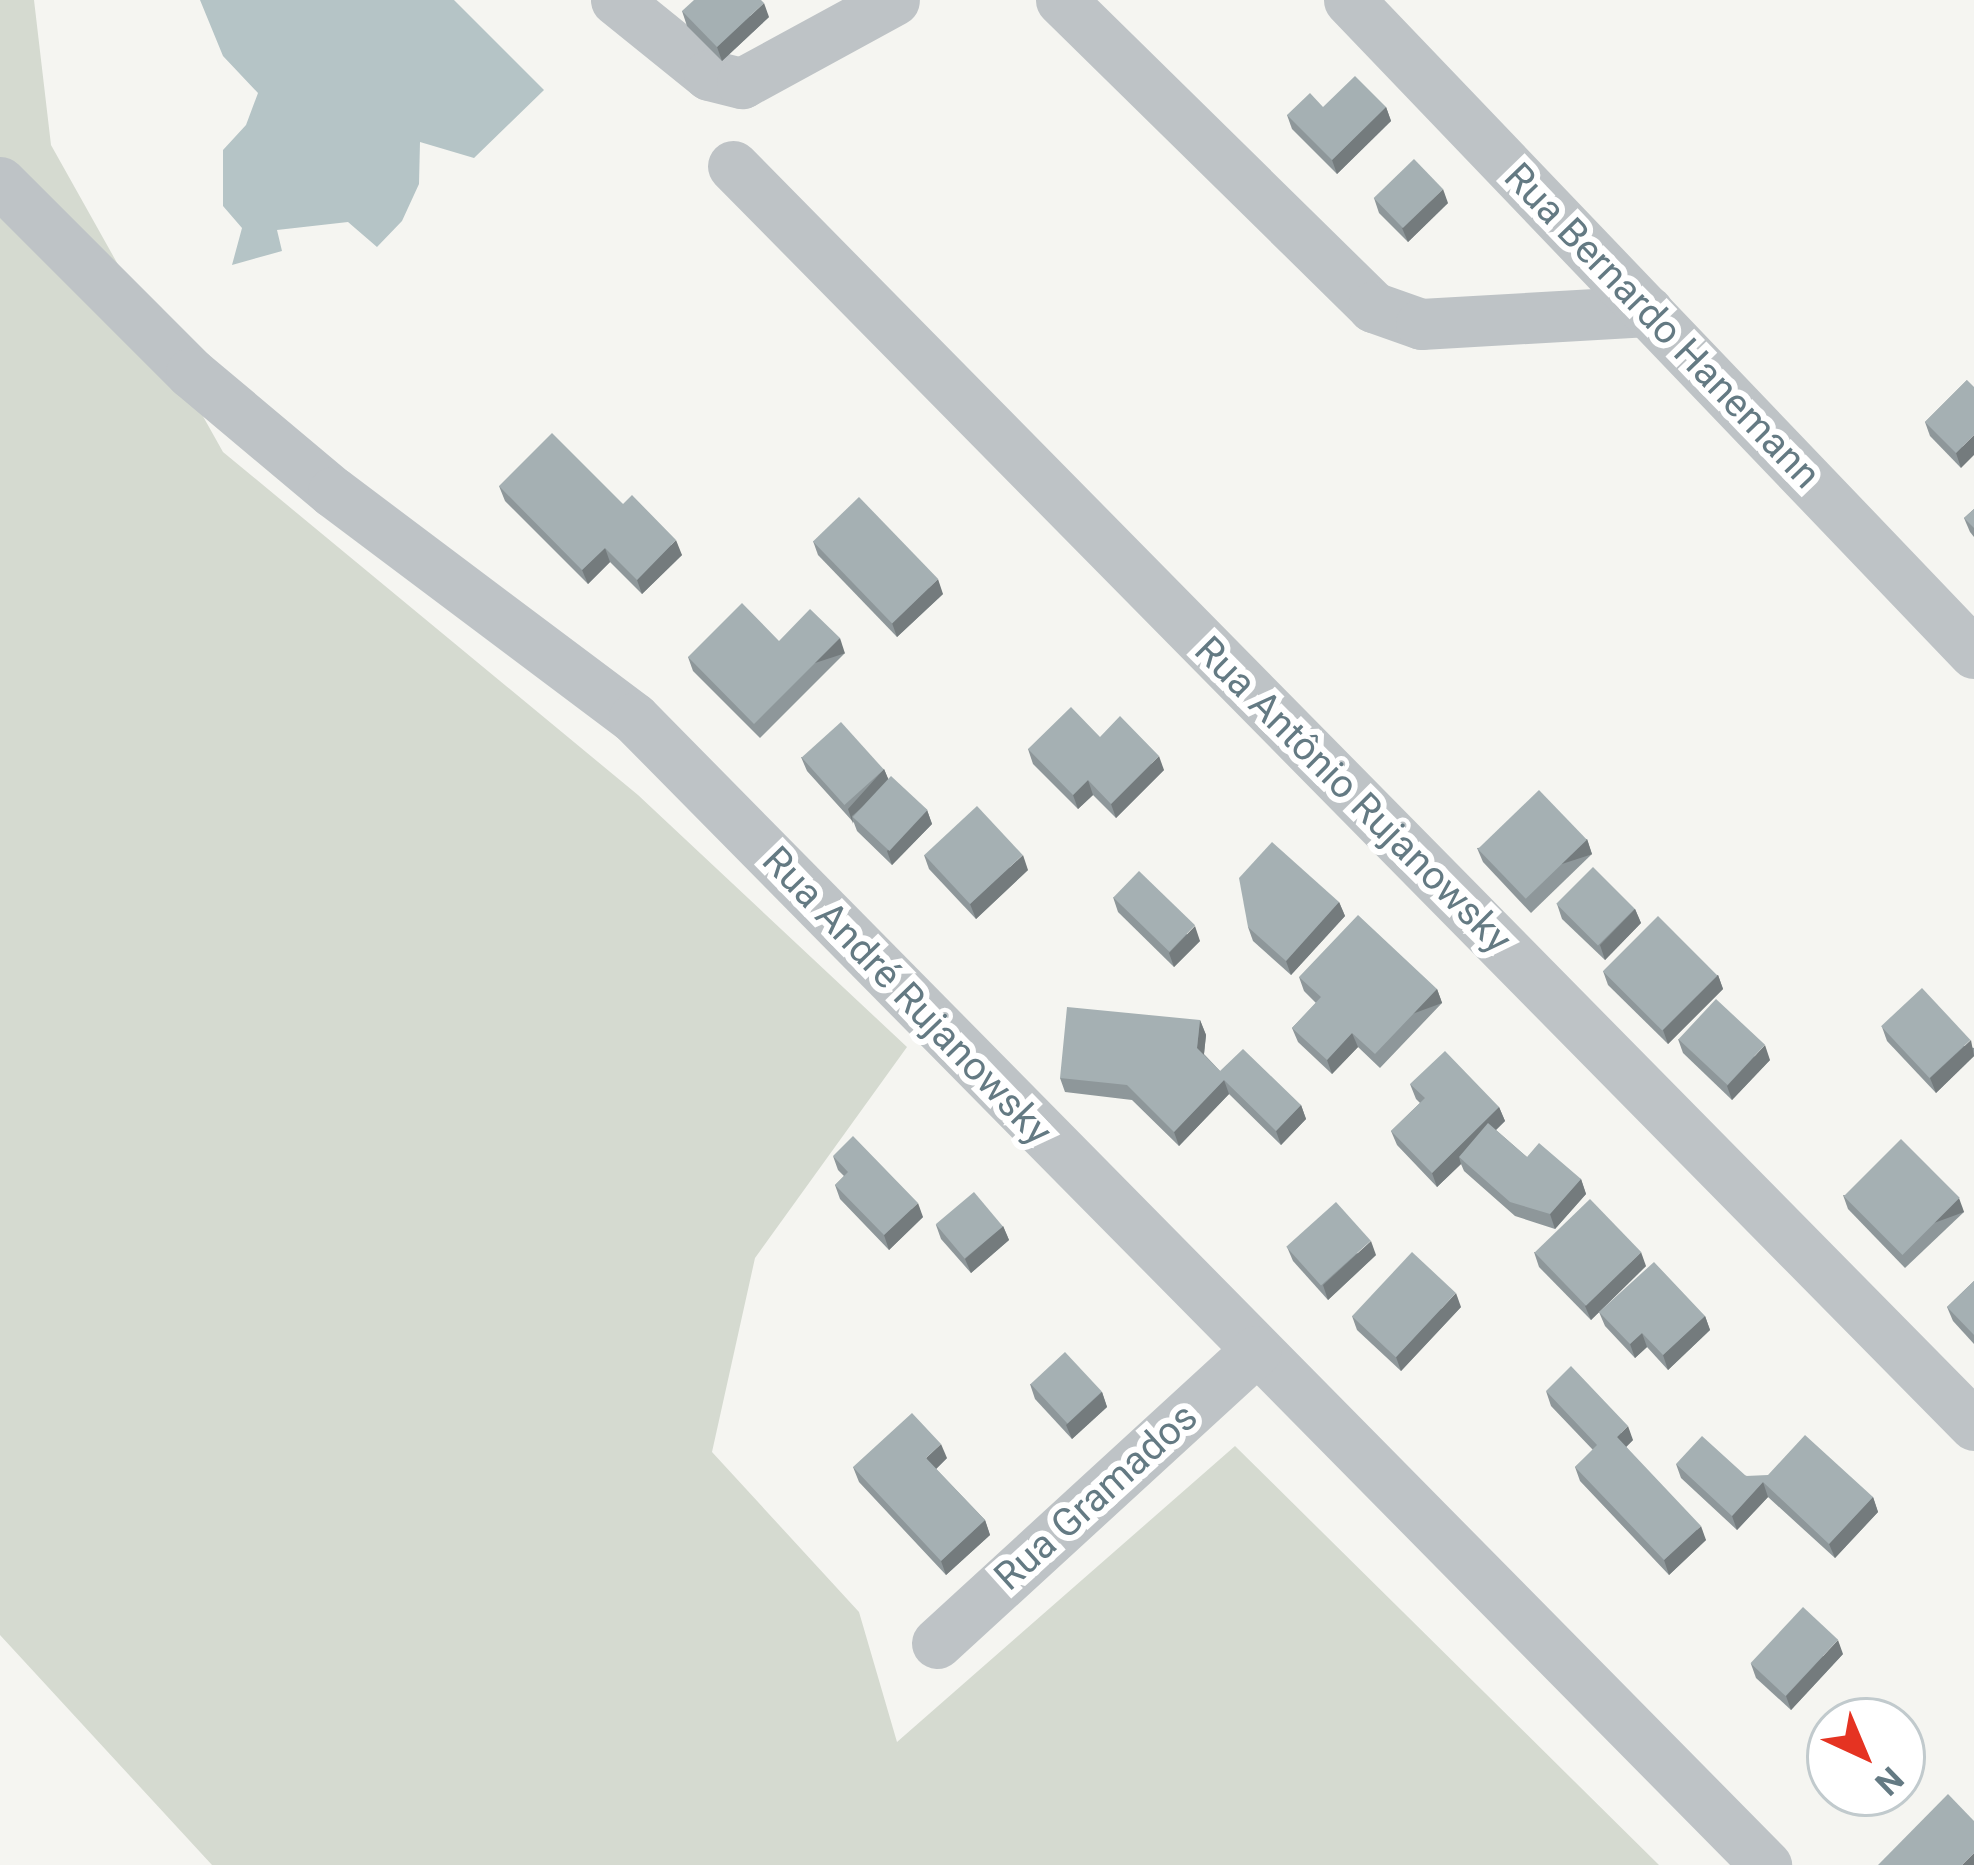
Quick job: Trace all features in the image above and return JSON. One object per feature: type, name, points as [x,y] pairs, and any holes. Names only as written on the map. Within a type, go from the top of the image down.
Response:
[{"type":"street","points":[[616,0],[709,75],[742,83],[894,0]]},
{"type":"street","points":[[1061,0],[1373,308],[1421,324],[1648,311]]},
{"type":"street","name":"Rua Bernardo Hanemann","points":[[1349,0],[1974,652]]},
{"type":"street","name":"Rua Antônio Rujanowsky","points":[[733,166],[1974,1425]]},
{"type":"street","name":"Rua André Rujanowsky","points":[[0,182],[226,403],[634,718],[1766,1865]]},
{"type":"street","name":"Rua Gramados","points":[[937,1643],[1256,1351]]},
{"type":"shaded area","points":[[0,0],[34,0],[51,145],[223,452],[638,795],[907,1047],[755,1258],[712,1452],[859,1612],[897,1742],[1235,1446],[1659,1865],[212,1865],[0,1635]]},
{"type":"shaded area","points":[[200,0],[454,0],[544,90],[474,158],[420,142],[419,184],[402,221],[377,247],[348,222],[277,230],[282,251],[232,265],[242,228],[223,206],[223,150],[246,125],[258,93],[223,56]]},
{"type":"building","points":[[694,0],[764,3],[717,47],[682,11]]},
{"type":"building","points":[[1355,76],[1386,107],[1332,160],[1287,115],[1310,93],[1323,107]]},
{"type":"building","points":[[1414,159],[1443,189],[1403,228],[1374,198]]},
{"type":"building","points":[[1967,380],[1974,387],[1974,435],[1956,453],[1925,422]]},
{"type":"building","points":[[552,433],[623,504],[632,495],[676,540],[637,580],[605,548],[582,570],[499,486]]},
{"type":"building","points":[[859,497],[938,579],[892,623],[813,541]]},
{"type":"building","points":[[1974,509],[1974,528],[1964,518]]},
{"type":"building","points":[[742,603],[779,641],[810,609],[840,638],[754,724],[688,657]]},
{"type":"building","points":[[1071,707],[1100,737],[1120,716],[1159,756],[1111,804],[1088,780],[1073,795],[1028,749]]},
{"type":"building","points":[[841,722],[884,770],[844,805],[802,757]]},
{"type":"building","points":[[891,776],[928,810],[889,851],[853,817]]},
{"type":"building","points":[[1539,790],[1587,840],[1526,899],[1478,849]]},
{"type":"building","points":[[977,806],[1023,855],[970,904],[924,855]]},
{"type":"building","points":[[1272,842],[1339,902],[1286,961],[1248,927],[1239,878]]},
{"type":"building","points":[[1593,867],[1635,909],[1598,945],[1556,904]]},
{"type":"building","points":[[1139,871],[1195,925],[1169,952],[1113,898]]},
{"type":"building","points":[[1358,915],[1437,989],[1375,1054],[1352,1033],[1327,1060],[1292,1028],[1321,997],[1299,977]]},
{"type":"building","points":[[1658,916],[1717,975],[1662,1031],[1603,971]]},
{"type":"building","points":[[1922,988],[1970,1040],[1929,1078],[1881,1026]]},
{"type":"building","points":[[1716,999],[1765,1045],[1727,1085],[1678,1039]]},
{"type":"building","points":[[1067,1007],[1200,1020],[1197,1048],[1220,1071],[1243,1049],[1301,1105],[1276,1131],[1224,1080],[1174,1132],[1127,1085],[1060,1078]]},
{"type":"building","points":[[1445,1051],[1499,1107],[1432,1173],[1391,1131],[1425,1098],[1410,1084]]},
{"type":"building","points":[[1488,1123],[1527,1157],[1539,1143],[1581,1179],[1550,1214],[1510,1202],[1459,1157]]},
{"type":"building","points":[[853,1136],[918,1203],[884,1235],[835,1185],[848,1172],[833,1156]]},
{"type":"building","points":[[1901,1139],[1960,1198],[1902,1255],[1844,1196]]},
{"type":"building","points":[[974,1192],[1003,1226],[965,1259],[936,1224]]},
{"type":"building","points":[[1590,1199],[1641,1252],[1586,1306],[1535,1252]]},
{"type":"building","points":[[1336,1202],[1371,1241],[1321,1285],[1286,1247]]},
{"type":"building","points":[[1412,1252],[1456,1293],[1396,1357],[1352,1316]]},
{"type":"building","points":[[1654,1262],[1705,1316],[1663,1355],[1642,1333],[1630,1344],[1599,1312]]},
{"type":"building","points":[[1974,1281],[1974,1335],[1947,1307]]},
{"type":"building","points":[[1065,1352],[1102,1391],[1067,1424],[1031,1384]]},
{"type":"building","points":[[1571,1366],[1628,1426],[1617,1437],[1701,1526],[1664,1560],[1575,1467],[1597,1445],[1546,1391]]},
{"type":"building","points":[[912,1413],[941,1444],[926,1458],[985,1520],[941,1561],[853,1467]]},
{"type":"building","points":[[1805,1435],[1873,1497],[1829,1544],[1763,1482],[1732,1516],[1676,1464],[1702,1436],[1746,1476],[1768,1475]]},
{"type":"building","points":[[1803,1607],[1838,1640],[1786,1696],[1750,1663]]},
{"type":"building","points":[[1948,1794],[1974,1821],[1974,1853],[1962,1865],[1878,1865],[1926,1817]]}]
